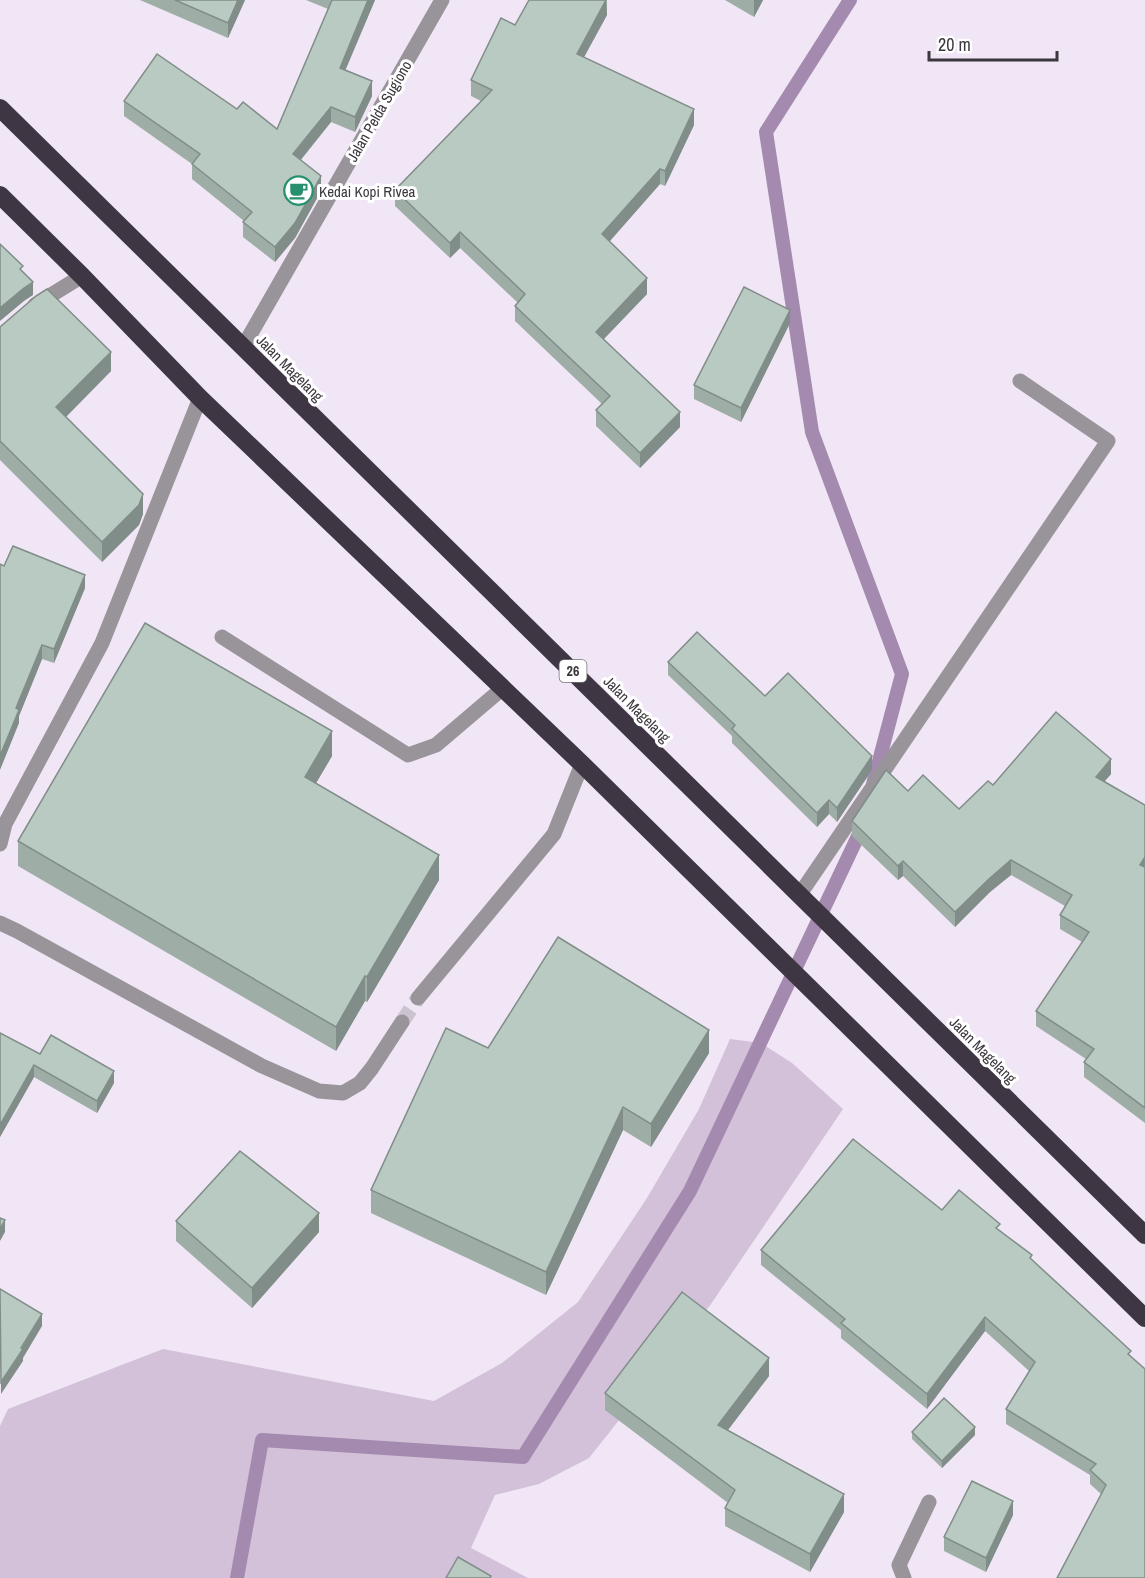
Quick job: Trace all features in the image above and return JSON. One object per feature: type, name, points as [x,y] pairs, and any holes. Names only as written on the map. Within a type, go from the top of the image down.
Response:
[{"type":"highway","name":"Jalan Magelang","points":[[0,108],[1145,1235]]},
{"type":"highway","points":[[0,195],[200,398],[582,764],[1145,1318]]},
{"type":"street","name":"Jalan Pelda Sugiono","points":[[243,347],[442,0]]},
{"type":"street","points":[[23,314],[82,276]]},
{"type":"street","points":[[800,894],[1108,441],[1020,381]]},
{"type":"street","points":[[0,844],[2,823],[102,643],[200,398]]},
{"type":"street","points":[[222,636],[408,754],[436,745],[503,688]]},
{"type":"street","points":[[418,998],[554,834],[582,764]]},
{"type":"street","points":[[0,923],[262,1066],[319,1091],[343,1093],[360,1083],[402,1022]]},
{"type":"street","points":[[904,1578],[899,1565],[928,1502]]},
{"type":"shaded area","points":[[730,1039],[761,1043],[792,1063],[843,1109],[711,1304],[589,1458],[539,1484],[495,1495],[471,1548],[528,1578],[0,1578],[0,1426],[8,1409],[163,1349],[434,1401],[502,1363],[578,1302],[647,1198],[699,1109]]},
{"type":"building","points":[[175,0],[238,0],[228,23]]},
{"type":"building","points":[[332,0],[368,0],[340,68],[372,81],[355,117],[331,107],[293,154],[321,176],[295,223],[275,247],[243,222],[252,212],[192,164],[200,154],[124,101],[157,54],[237,109],[243,102],[277,129]]},
{"type":"building","points":[[529,0],[606,0],[577,54],[694,109],[665,171],[660,169],[602,234],[647,278],[596,332],[680,412],[640,453],[596,410],[610,396],[515,306],[525,294],[460,232],[450,243],[395,190],[492,90],[471,80],[501,18],[515,25]]},
{"type":"building","points":[[0,244],[23,266],[20,269],[33,282],[0,308]]},
{"type":"building","points":[[744,287],[790,310],[741,408],[694,385]]},
{"type":"building","points":[[47,289],[111,352],[56,407],[143,494],[139,505],[102,542],[0,441],[0,327]]},
{"type":"building","points":[[13,546],[85,575],[54,649],[42,645],[16,708],[19,710],[0,756],[0,564],[4,566]]},
{"type":"building","points":[[145,623],[332,731],[305,777],[439,855],[336,1027],[18,841]]},
{"type":"building","points":[[697,632],[765,696],[788,673],[872,756],[837,808],[829,800],[817,813],[732,729],[735,725],[668,662]]},
{"type":"building","points":[[1056,712],[1111,759],[1096,777],[1145,805],[1145,857],[1140,865],[1145,867],[1145,1108],[1084,1062],[1094,1049],[1036,1011],[1089,932],[1060,915],[1072,895],[1011,860],[955,912],[903,861],[898,866],[852,821],[886,770],[908,791],[923,775],[959,809],[988,781],[993,785]]},
{"type":"building","points":[[558,937],[709,1030],[651,1124],[623,1107],[546,1272],[371,1190],[446,1028],[488,1048]]},
{"type":"building","points":[[0,1033],[40,1054],[51,1035],[114,1071],[97,1101],[34,1065],[0,1125]]},
{"type":"building","points":[[853,1139],[942,1210],[959,1190],[1000,1224],[996,1228],[1032,1255],[1030,1258],[1131,1351],[1128,1354],[1145,1369],[1145,1578],[1057,1578],[1106,1485],[1090,1470],[1096,1464],[1006,1409],[1035,1362],[985,1317],[927,1394],[841,1323],[845,1319],[761,1250]]},
{"type":"building","points":[[240,1151],[319,1213],[252,1288],[176,1221]]},
{"type":"building","points":[[0,1218],[5,1220],[0,1229]]},
{"type":"building","points":[[0,1289],[42,1314],[21,1348],[23,1349],[1,1382]]},
{"type":"building","points":[[682,1292],[769,1358],[718,1425],[844,1494],[810,1554],[725,1508],[735,1490],[605,1393]]},
{"type":"building","points":[[944,1398],[975,1427],[942,1461],[912,1432]]},
{"type":"building","points":[[972,1481],[1013,1501],[986,1558],[944,1537]]},
{"type":"building","points":[[458,1557],[491,1576],[490,1578],[446,1578]]},
{"type":"waterway","points":[[850,0],[766,132],[812,432],[902,674],[873,784]]},
{"type":"waterway","points":[[237,1578],[262,1440],[523,1457],[690,1191],[863,823]]},
{"type":"tunnel","points":[[402,1022],[418,998]]},
{"type":"place","name":"Kedai Kopi Rivea","points":[[298,191]]}]
